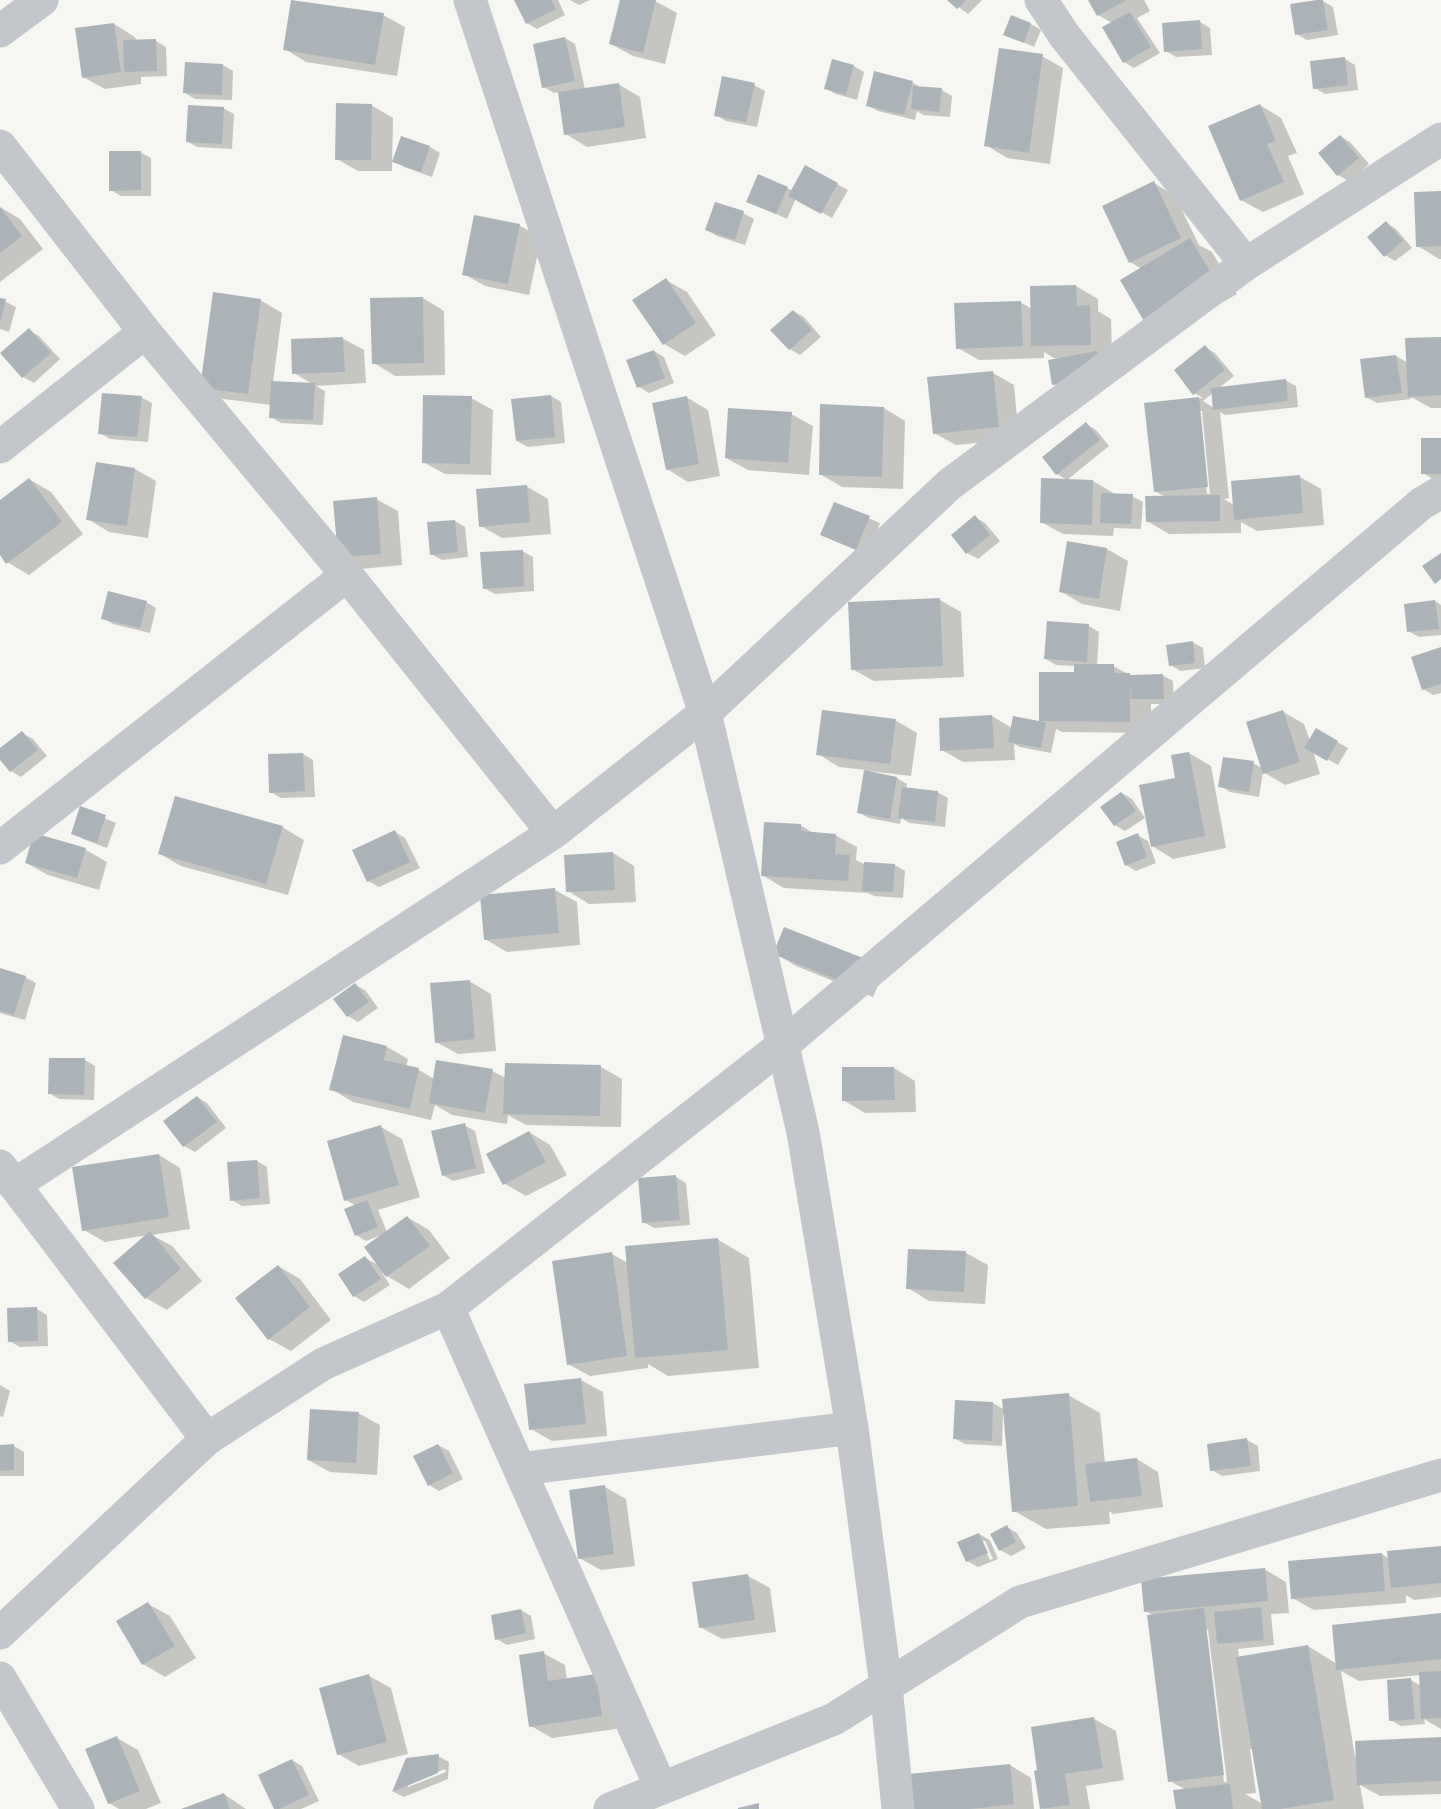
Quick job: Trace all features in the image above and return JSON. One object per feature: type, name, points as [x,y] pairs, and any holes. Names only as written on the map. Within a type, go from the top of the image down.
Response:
[{"type":"street","points":[[0,31],[42,0]]},
{"type":"street","points":[[470,0],[705,713],[803,1132],[852,1428],[886,1686],[898,1809]]},
{"type":"street","points":[[1041,0],[1064,35],[1246,264]]},
{"type":"street","points":[[207,1439],[7,1176],[553,833],[705,713],[950,484],[1246,264],[1441,139]]},
{"type":"street","points":[[0,146],[145,332],[347,575],[553,833]]},
{"type":"street","points":[[0,447],[145,332]]},
{"type":"street","points":[[0,1632],[207,1439],[323,1364],[448,1308],[783,1045],[1412,512],[1441,492]]},
{"type":"street","points":[[0,848],[347,575]]},
{"type":"street","points":[[448,1308],[661,1788]]},
{"type":"street","points":[[520,1469],[852,1428]]},
{"type":"street","points":[[610,1809],[834,1719],[1020,1602],[1441,1475]]},
{"type":"street","points":[[0,1678],[78,1809]]},
{"type":"building","points":[[291,0],[384,13],[375,65],[283,50]]},
{"type":"building","points":[[514,0],[551,0],[556,9],[526,24]]},
{"type":"building","points":[[620,0],[656,0],[643,53],[609,44]]},
{"type":"building","points":[[947,0],[966,0],[957,9]]},
{"type":"building","points":[[1088,0],[1127,0],[1097,16]]},
{"type":"building","points":[[1323,0],[1328,30],[1295,35],[1290,4]]},
{"type":"building","points":[[1130,12],[1151,47],[1123,63],[1102,27]]},
{"type":"building","points":[[1011,15],[1031,23],[1024,43],[1003,35]]},
{"type":"building","points":[[1200,20],[1202,49],[1164,52],[1162,23]]},
{"type":"building","points":[[114,23],[121,72],[82,78],[75,28]]},
{"type":"building","points":[[565,37],[575,81],[542,88],[533,44]]},
{"type":"building","points":[[156,39],[157,71],[124,72],[123,40]]},
{"type":"building","points":[[999,48],[1043,54],[1029,153],[984,146]]},
{"type":"building","points":[[1345,57],[1348,85],[1313,89],[1310,61]]},
{"type":"building","points":[[832,59],[854,65],[846,95],[824,89]]},
{"type":"building","points":[[185,62],[223,64],[222,95],[183,93]]},
{"type":"building","points":[[874,71],[913,81],[904,115],[866,106]]},
{"type":"building","points":[[722,76],[755,83],[746,122],[714,116]]},
{"type":"building","points":[[619,83],[625,127],[564,135],[558,92]]},
{"type":"building","points":[[913,86],[942,88],[939,112],[911,109]]},
{"type":"building","points":[[336,103],[372,104],[371,160],[335,160]]},
{"type":"building","points":[[1260,104],[1276,141],[1267,144],[1284,182],[1240,201],[1208,126]]},
{"type":"building","points":[[188,105],[224,107],[222,144],[186,142]]},
{"type":"building","points":[[1340,135],[1359,158],[1337,176],[1318,153]]},
{"type":"building","points":[[401,136],[430,146],[421,172],[392,162]]},
{"type":"building","points":[[109,151],[141,151],[141,190],[109,191]]},
{"type":"building","points":[[805,165],[838,183],[821,214],[788,196]]},
{"type":"building","points":[[758,174],[788,187],[776,214],[746,202]]},
{"type":"building","points":[[1154,181],[1181,238],[1129,263],[1102,206]]},
{"type":"building","points":[[1441,191],[1441,246],[1416,247],[1414,192]]},
{"type":"building","points":[[715,202],[744,211],[735,240],[705,230]]},
{"type":"building","points":[[0,207],[22,236],[0,253]]},
{"type":"building","points":[[474,215],[520,224],[508,284],[462,275]]},
{"type":"building","points":[[1386,221],[1403,241],[1384,257],[1367,237]]},
{"type":"building","points":[[1190,238],[1216,281],[1145,323],[1120,280]]},
{"type":"building","points":[[666,278],[696,323],[663,345],[632,300]]},
{"type":"building","points":[[1076,285],[1077,306],[1090,305],[1091,345],[1031,346],[1030,286]]},
{"type":"building","points":[[213,292],[261,299],[248,394],[200,388]]},
{"type":"building","points":[[423,297],[424,363],[372,364],[370,298]]},
{"type":"building","points":[[0,298],[6,299],[1,320],[0,319]]},
{"type":"building","points":[[1021,301],[1023,346],[956,349],[954,303]]},
{"type":"building","points":[[793,310],[812,330],[789,350],[770,330]]},
{"type":"building","points":[[29,328],[51,353],[22,378],[0,353]]},
{"type":"building","points":[[343,337],[345,372],[292,374],[291,339]]},
{"type":"building","points":[[1441,337],[1441,395],[1408,397],[1405,338]]},
{"type":"building","points":[[1205,345],[1225,370],[1193,395],[1174,370]]},
{"type":"building","points":[[654,350],[665,378],[637,388],[626,360]]},
{"type":"building","points":[[1097,351],[1101,376],[1052,385],[1048,360]]},
{"type":"building","points":[[1396,355],[1402,393],[1365,398],[1360,359]]},
{"type":"building","points":[[993,371],[999,427],[933,434],[927,377]]},
{"type":"building","points":[[1286,379],[1288,401],[1213,410],[1211,388]]},
{"type":"building","points":[[271,381],[315,383],[313,420],[269,418]]},
{"type":"building","points":[[102,393],[142,396],[137,437],[98,434]]},
{"type":"building","points":[[423,395],[472,396],[470,464],[422,463]]},
{"type":"building","points":[[551,395],[555,437],[516,441],[511,399]]},
{"type":"building","points":[[687,396],[699,464],[666,470],[652,403]]},
{"type":"building","points":[[1199,397],[1208,487],[1154,492],[1144,403]]},
{"type":"building","points":[[820,404],[884,407],[882,477],[819,475]]},
{"type":"building","points":[[728,408],[792,412],[788,463],[725,458]]},
{"type":"building","points":[[1086,422],[1100,440],[1056,475],[1042,457]]},
{"type":"building","points":[[1421,438],[1441,438],[1441,474],[1421,474]]},
{"type":"building","points":[[96,462],[135,468],[127,526],[86,520]]},
{"type":"building","points":[[1300,475],[1303,513],[1234,520],[1231,481]]},
{"type":"building","points":[[29,478],[62,522],[6,564],[0,555],[0,500]]},
{"type":"building","points":[[1041,478],[1093,480],[1092,525],[1040,523]]},
{"type":"building","points":[[527,485],[530,522],[479,527],[476,489]]},
{"type":"building","points":[[1101,493],[1133,494],[1131,524],[1100,523]]},
{"type":"building","points":[[1220,495],[1220,521],[1146,522],[1145,496]]},
{"type":"building","points":[[377,497],[381,554],[338,557],[333,501]]},
{"type":"building","points":[[834,502],[870,516],[856,550],[820,535]]},
{"type":"building","points":[[975,515],[990,535],[966,554],[951,535]]},
{"type":"building","points":[[455,520],[458,552],[430,555],[427,522]]},
{"type":"building","points":[[1067,541],[1107,548],[1099,599],[1059,592]]},
{"type":"building","points":[[523,550],[524,586],[483,589],[480,552]]},
{"type":"building","points":[[1441,553],[1441,579],[1435,584],[1422,566]]},
{"type":"building","points":[[108,591],[147,601],[140,628],[101,619]]},
{"type":"building","points":[[940,598],[943,666],[851,670],[848,602]]},
{"type":"building","points":[[1435,600],[1439,629],[1407,632],[1404,604]]},
{"type":"building","points":[[1047,621],[1089,624],[1087,662],[1044,659]]},
{"type":"building","points":[[1193,641],[1195,663],[1169,666],[1166,645]]},
{"type":"building","points":[[1441,647],[1441,684],[1422,690],[1411,657]]},
{"type":"building","points":[[1074,664],[1114,664],[1114,673],[1163,674],[1164,699],[1131,699],[1130,684],[1130,722],[1039,721],[1039,672],[1074,672]]},
{"type":"building","points":[[822,710],[896,719],[890,764],[816,755]]},
{"type":"building","points":[[1283,710],[1300,762],[1263,774],[1246,722]]},
{"type":"building","points":[[992,715],[994,748],[940,751],[939,718]]},
{"type":"building","points":[[1013,716],[1046,722],[1041,748],[1008,742]]},
{"type":"building","points":[[1316,728],[1338,741],[1327,761],[1304,748]]},
{"type":"building","points":[[22,731],[38,750],[10,772],[0,760],[0,748]]},
{"type":"building","points":[[1189,752],[1205,836],[1151,847],[1139,785],[1175,778],[1171,755]]},
{"type":"building","points":[[303,753],[305,791],[269,793],[268,754]]},
{"type":"building","points":[[1223,757],[1254,761],[1249,792],[1218,787]]},
{"type":"building","points":[[864,770],[897,777],[890,819],[857,813]]},
{"type":"building","points":[[902,787],[938,791],[935,822],[898,818]]},
{"type":"building","points":[[1121,792],[1136,811],[1114,826],[1100,807]]},
{"type":"building","points":[[175,796],[283,826],[266,884],[158,854]]},
{"type":"building","points":[[80,806],[106,815],[97,843],[71,834]]},
{"type":"building","points":[[764,822],[801,824],[801,831],[836,834],[835,854],[850,855],[848,881],[761,876]]},
{"type":"building","points":[[395,830],[410,862],[367,882],[352,850]]},
{"type":"building","points":[[34,833],[86,848],[77,878],[25,863]]},
{"type":"building","points":[[1138,833],[1147,857],[1125,866],[1116,842]]},
{"type":"building","points":[[613,852],[615,890],[566,892],[564,855]]},
{"type":"building","points":[[864,862],[895,864],[893,892],[862,891]]},
{"type":"building","points":[[555,888],[559,933],[484,940],[480,895]]},
{"type":"building","points":[[784,927],[863,958],[852,986],[773,954]]},
{"type":"building","points":[[0,968],[26,976],[14,1015],[0,1011]]},
{"type":"building","points":[[470,980],[475,1039],[435,1043],[430,983]]},
{"type":"building","points":[[355,983],[369,1002],[347,1017],[333,999]]},
{"type":"building","points":[[343,1035],[387,1046],[384,1060],[419,1068],[410,1109],[329,1090]]},
{"type":"building","points":[[49,1058],[85,1058],[84,1095],[48,1094]]},
{"type":"building","points":[[436,1060],[493,1069],[485,1113],[429,1103]]},
{"type":"building","points":[[505,1063],[601,1065],[600,1116],[503,1114]]},
{"type":"building","points":[[842,1067],[894,1067],[895,1100],[842,1101]]},
{"type":"building","points":[[197,1096],[217,1122],[183,1147],[163,1121]]},
{"type":"building","points":[[465,1123],[476,1168],[442,1176],[431,1131]]},
{"type":"building","points":[[381,1125],[399,1185],[344,1201],[327,1141]]},
{"type":"building","points":[[529,1131],[546,1162],[503,1185],[486,1154]]},
{"type":"building","points":[[159,1154],[169,1217],[82,1231],[72,1167]]},
{"type":"building","points":[[257,1160],[260,1198],[230,1201],[227,1162]]},
{"type":"building","points":[[676,1175],[680,1220],[642,1223],[638,1178]]},
{"type":"building","points":[[367,1200],[378,1227],[355,1236],[344,1209]]},
{"type":"building","points":[[407,1216],[430,1246],[386,1277],[364,1247]]},
{"type":"building","points":[[150,1231],[181,1269],[145,1299],[113,1263]]},
{"type":"building","points":[[718,1238],[728,1350],[635,1358],[625,1246]]},
{"type":"building","points":[[908,1249],[966,1251],[964,1292],[906,1289]]},
{"type":"building","points":[[612,1252],[627,1356],[567,1365],[552,1261]]},
{"type":"building","points":[[365,1256],[381,1279],[353,1297],[338,1274]]},
{"type":"building","points":[[278,1265],[310,1307],[268,1340],[235,1298]]},
{"type":"building","points":[[37,1307],[38,1341],[8,1342],[7,1308]]},
{"type":"building","points":[[581,1378],[586,1424],[529,1430],[524,1384]]},
{"type":"building","points":[[1069,1393],[1078,1506],[1012,1512],[1002,1399]]},
{"type":"building","points":[[955,1400],[993,1402],[992,1441],[953,1439]]},
{"type":"building","points":[[310,1409],[359,1412],[356,1463],[307,1460]]},
{"type":"building","points":[[1247,1438],[1251,1466],[1210,1471],[1207,1444]]},
{"type":"building","points":[[14,1444],[14,1470],[0,1471],[0,1445]]},
{"type":"building","points":[[438,1444],[453,1473],[428,1486],[413,1456]]},
{"type":"building","points":[[1137,1458],[1142,1496],[1090,1502],[1085,1464]]},
{"type":"building","points":[[605,1485],[614,1554],[578,1559],[569,1490]]},
{"type":"building","points":[[1007,1525],[1016,1542],[999,1551],[990,1534]]},
{"type":"building","points":[[979,1533],[988,1553],[966,1562],[957,1542]]},
{"type":"building","points":[[1441,1546],[1441,1583],[1391,1588],[1387,1551]]},
{"type":"building","points":[[1382,1553],[1385,1591],[1291,1599],[1288,1561]]},
{"type":"building","points":[[1265,1568],[1268,1601],[1144,1612],[1141,1579]]},
{"type":"building","points":[[748,1574],[755,1620],[699,1628],[692,1582]]},
{"type":"building","points":[[148,1602],[175,1646],[142,1665],[116,1621]]},
{"type":"building","points":[[1261,1607],[1264,1640],[1217,1644],[1214,1612]]},
{"type":"building","points":[[1204,1608],[1224,1775],[1168,1782],[1147,1615]]},
{"type":"building","points":[[521,1609],[526,1633],[495,1640],[491,1615]]},
{"type":"building","points":[[1441,1613],[1441,1659],[1336,1670],[1332,1625]]},
{"type":"building","points":[[1308,1645],[1334,1800],[1280,1809],[1262,1809],[1236,1657]]},
{"type":"building","points":[[544,1651],[548,1681],[596,1674],[602,1716],[529,1727],[519,1655]]},
{"type":"building","points":[[1441,1671],[1441,1718],[1421,1719],[1419,1672]]},
{"type":"building","points":[[369,1674],[387,1742],[337,1755],[319,1688]]},
{"type":"building","points":[[1411,1678],[1415,1719],[1389,1721],[1387,1680]]},
{"type":"building","points":[[1094,1717],[1103,1768],[1065,1774],[1070,1805],[1040,1809],[1034,1771],[1037,1770],[1031,1727]]},
{"type":"building","points":[[117,1736],[140,1791],[108,1804],[85,1749]]},
{"type":"building","points":[[1441,1737],[1441,1781],[1357,1785],[1355,1741]]},
{"type":"building","points":[[439,1754],[438,1773],[392,1792],[406,1758]]},
{"type":"building","points":[[292,1759],[309,1795],[279,1809],[274,1809],[258,1775]]},
{"type":"building","points":[[1010,1764],[1014,1804],[970,1809],[902,1809],[898,1775]]},
{"type":"building","points":[[1230,1784],[1233,1809],[1176,1809],[1173,1790]]},
{"type":"building","points":[[224,1793],[230,1809],[181,1809]]},
{"type":"building","points":[[759,1803],[759,1809],[738,1809],[738,1808]]}]
